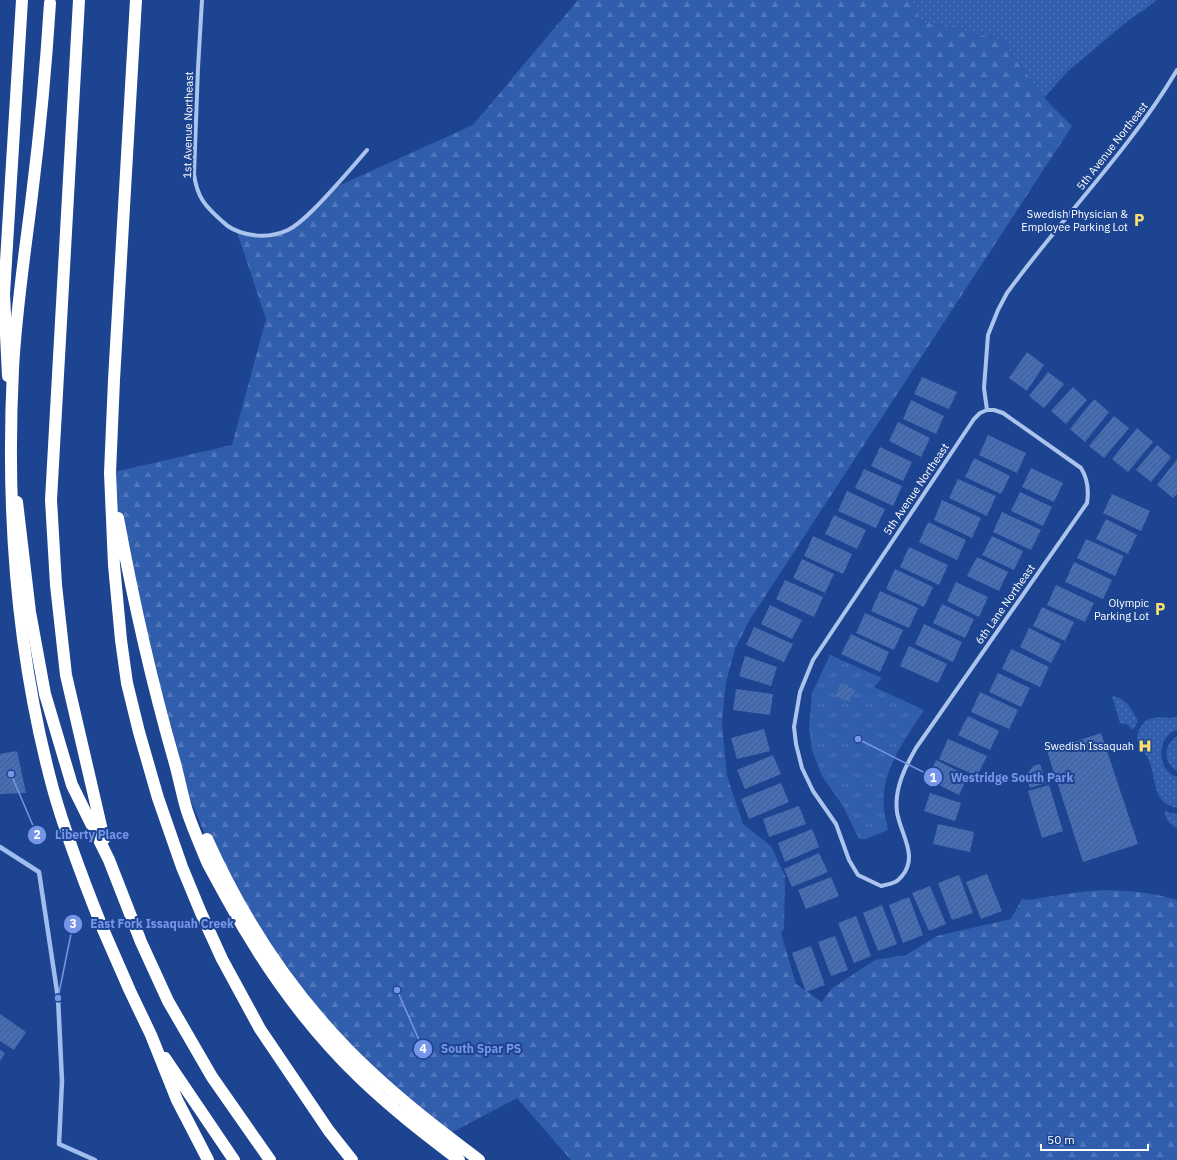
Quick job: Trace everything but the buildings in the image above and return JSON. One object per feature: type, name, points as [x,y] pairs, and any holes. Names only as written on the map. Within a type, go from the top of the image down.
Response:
[{"type":"highway","points":[[22,0],[4,294],[15,491],[30,612],[45,694],[72,784],[109,860],[140,942],[168,1001],[212,1076],[270,1160]]},
{"type":"highway","points":[[79,0],[51,500],[56,585],[66,675],[109,860]]},
{"type":"highway","points":[[136,0],[110,473],[114,565],[127,684],[154,783],[182,867],[200,913],[222,959],[260,1028],[329,1131],[352,1160]]},
{"type":"highway","points":[[50,1],[43,101],[20,294],[13,369],[11,479],[14,558],[20,621],[44,753],[66,828],[102,927],[151,1035],[177,1100],[208,1160]]},
{"type":"highway","points":[[110,473],[134,601],[157,700],[187,810],[209,864],[247,936],[288,997],[319,1035],[361,1079],[411,1123],[459,1160]]},
{"type":"highway","points":[[176,766],[203,830],[232,892],[260,939],[298,992],[330,1029],[370,1071],[411,1107],[479,1160]]},
{"type":"highway","points":[[151,1035],[234,1160]]},
{"type":"street","name":"1st Avenue Northeast","points":[[202,0],[194,174],[196,188],[202,200],[212,213],[226,226],[237,232],[257,236],[276,234],[289,229],[306,216],[336,187],[367,150]]},
{"type":"street","name":"5th Avenue Northeast","points":[[910,852],[906,870],[896,882],[881,886],[858,875],[849,860],[836,824],[813,790],[802,768],[796,744],[794,727],[800,692],[813,660],[974,419],[980,413],[987,410],[984,388],[988,335],[1006,293],[1105,172],[1163,94],[1177,70]]},
{"type":"street","name":"6th Lane Northeast","points":[[910,852],[900,826],[897,811],[901,778],[908,762],[916,748],[1087,503],[1089,492],[1085,474],[1080,468],[1003,413],[994,410],[987,410]]},
{"type":"green space","points":[[578,0],[912,0],[921,21],[1002,40],[1044,98],[1072,126],[749,621],[735,649],[726,682],[722,723],[727,776],[743,824],[771,846],[785,876],[784,929],[781,933],[796,984],[822,1002],[831,989],[875,960],[906,955],[937,936],[1011,919],[1022,899],[1029,900],[1075,893],[1117,890],[1154,894],[1177,900],[1177,1160],[571,1160],[517,1098],[447,1135],[316,1014],[217,862],[176,766],[132,594],[110,473],[232,445],[266,319],[237,232],[257,236],[289,229],[336,187],[473,125]]},
{"type":"green space","points":[[912,0],[1157,0],[1130,19],[1067,72],[1044,98],[1002,40],[921,21]]},
{"type":"green space","points":[[830,655],[882,678],[874,687],[924,710],[895,756],[886,781],[884,813],[888,830],[866,839],[859,839],[843,806],[822,776],[812,750],[809,728],[812,693]]},
{"type":"green space","points":[[1112,696],[1121,699],[1131,708],[1138,721],[1133,730],[1128,725],[1120,723]]},
{"type":"green space","points":[[1177,717],[1177,730],[1165,739],[1161,754],[1165,768],[1177,777],[1177,808],[1163,801],[1159,796],[1149,761],[1139,744],[1137,735],[1142,725],[1150,719]]},
{"type":"green space","points":[[1177,736],[1177,771],[1169,763],[1166,754],[1169,744]]},
{"type":"green space","points":[[1165,810],[1170,813],[1177,814],[1177,828],[1168,821]]},
{"type":"waterway","points":[[0,847],[39,872],[58,998],[62,1081],[59,1144],[95,1160]]},
{"type":"place","name":"Swedish Physician & Employee Parking Lot","points":[[1139,220]]},
{"type":"place","name":"Olympic Parking Lot","points":[[1160,609]]},
{"type":"place","name":"Westridge South Park","points":[[858,739]]},
{"type":"place","name":"Swedish Issaquah","points":[[1145,746]]},
{"type":"place","name":"Liberty Place","points":[[11,774]]},
{"type":"place","name":"South Spar PS","points":[[397,990]]},
{"type":"place","name":"East Fork Issaquah Creek","points":[[58,998]]}]
